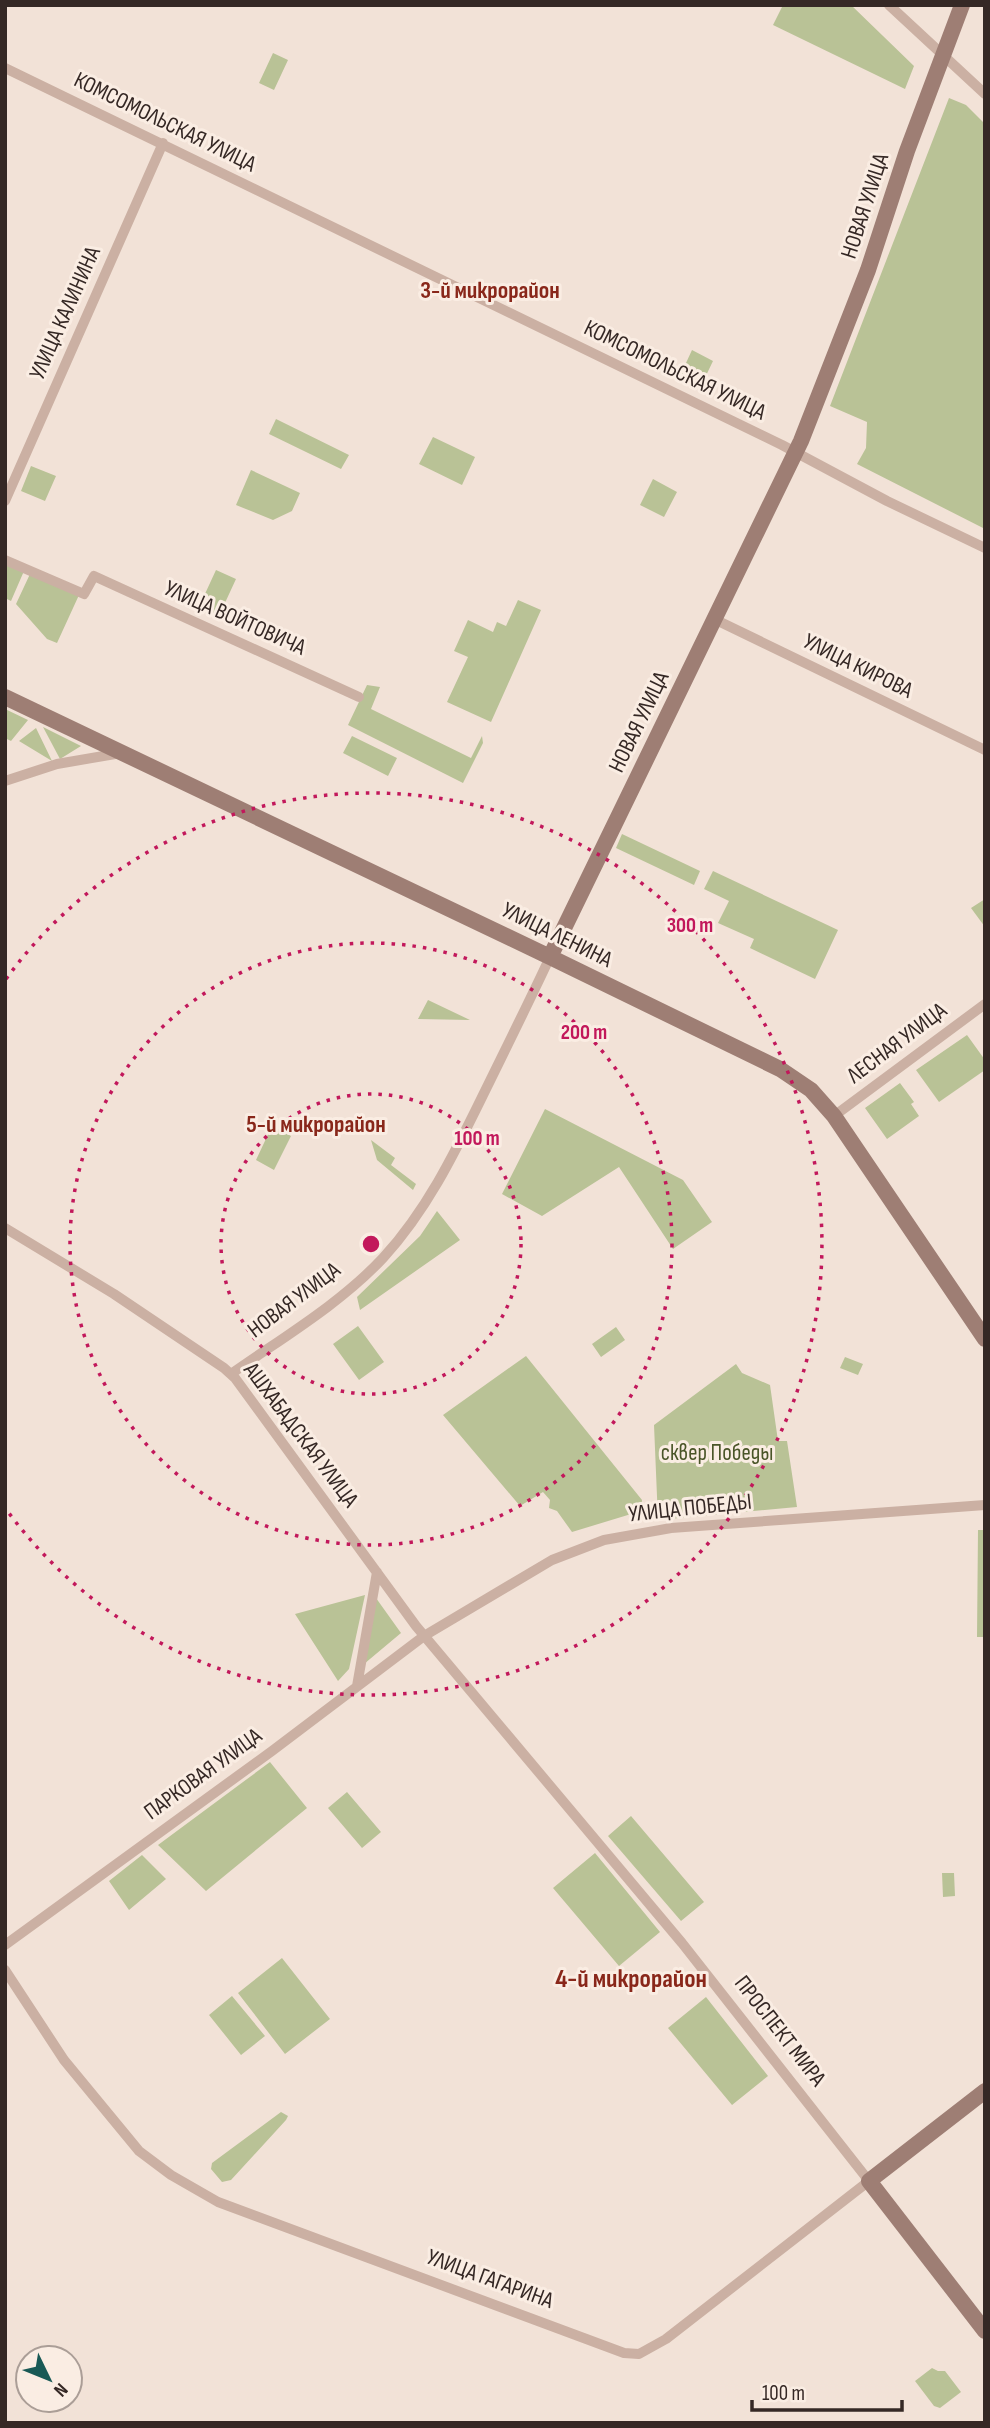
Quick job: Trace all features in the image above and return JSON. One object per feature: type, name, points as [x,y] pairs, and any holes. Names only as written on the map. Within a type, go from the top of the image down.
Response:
[{"type":"street","points":[[889,5],[985,94]]},
{"type":"street","name":"НОВАЯ УЛИЦА","points":[[231,1374],[332,1303],[369,1272],[409,1227],[455,1153],[795,452],[868,270],[942,55],[962,5]]},
{"type":"street","name":"КОМСОМОЛЬСКАЯ УЛИЦА","points":[[5,68],[795,452],[841,478],[985,548]]},
{"type":"street","name":"УЛИЦА КАЛИНИНА","points":[[5,500],[163,143]]},
{"type":"street","name":"УЛИЦА ВОЙТОВИЧА","points":[[5,560],[84,594],[94,576],[359,697]]},
{"type":"street","name":"УЛИЦА КИРОВА","points":[[715,619],[985,750]]},
{"type":"street","name":"УЛИЦА ЛЕНИНА","points":[[5,697],[769,1063],[811,1090],[834,1116],[985,1339]]},
{"type":"street","points":[[5,781],[57,764],[124,753]]},
{"type":"street","name":"ЛЕСНАЯ УЛИЦА","points":[[834,1116],[985,1004]]},
{"type":"street","name":"АШХАБАДСКАЯ УЛИЦА","points":[[5,1228],[114,1294],[231,1374],[424,1636]]},
{"type":"street","name":"УЛИЦА ПОБЕДЫ","points":[[424,1636],[552,1560],[604,1540],[671,1528],[985,1505]]},
{"type":"street","points":[[357,1686],[377,1572]]},
{"type":"street","name":"ПАРКОВАЯ УЛИЦА","points":[[5,1945],[272,1751],[424,1636]]},
{"type":"street","name":"ПРОСПЕКТ МИРА","points":[[424,1636],[682,1943],[985,2331]]},
{"type":"street","name":"УЛИЦА ГАГАРИНА","points":[[5,1970],[64,2060],[139,2151],[171,2175],[218,2202],[624,2353],[639,2354],[666,2339],[985,2091]]},
{"type":"green space","points":[[783,5],[851,5],[914,66],[905,89],[773,25]]},
{"type":"green space","points":[[273,53],[288,60],[274,90],[259,83]]},
{"type":"green space","points":[[949,98],[966,105],[985,124],[985,529],[857,464],[866,448],[867,422],[830,406]]},
{"type":"green space","points":[[692,350],[713,361],[701,386],[680,376]]},
{"type":"green space","points":[[276,419],[349,455],[341,469],[269,434]]},
{"type":"green space","points":[[433,437],[475,457],[462,485],[419,464]]},
{"type":"green space","points":[[31,466],[56,476],[45,501],[21,491]]},
{"type":"green space","points":[[251,470],[300,493],[292,511],[273,520],[236,505]]},
{"type":"green space","points":[[653,479],[677,492],[664,517],[640,505]]},
{"type":"green space","points":[[5,563],[24,571],[11,601],[5,598]]},
{"type":"green space","points":[[216,570],[236,579],[218,618],[198,609]]},
{"type":"green space","points":[[30,574],[79,595],[57,643],[47,639],[16,604]]},
{"type":"green space","points":[[518,600],[541,610],[491,722],[447,702],[468,657],[454,651],[468,620],[493,632],[497,622],[506,626]]},
{"type":"green space","points":[[367,685],[380,687],[371,709],[471,758],[482,736],[483,743],[463,783],[348,725]]},
{"type":"green space","points":[[5,709],[28,720],[11,741],[5,738]]},
{"type":"green space","points":[[43,727],[81,746],[60,759]]},
{"type":"green space","points":[[36,728],[52,761],[19,741]]},
{"type":"green space","points":[[352,736],[397,758],[388,776],[343,753]]},
{"type":"green space","points":[[622,834],[700,871],[694,885],[616,848]]},
{"type":"green space","points":[[713,871],[838,930],[815,979],[750,948],[754,939],[718,923],[729,901],[704,889]]},
{"type":"green space","points":[[985,899],[985,927],[971,908]]},
{"type":"green space","points":[[428,1000],[470,1020],[418,1019]]},
{"type":"green space","points":[[967,1035],[985,1060],[985,1070],[939,1102],[916,1070]]},
{"type":"green space","points":[[900,1083],[914,1102],[911,1104],[919,1116],[887,1139],[865,1108]]},
{"type":"green space","points":[[545,1109],[683,1180],[712,1222],[673,1249],[619,1167],[542,1216],[502,1194]]},
{"type":"green space","points":[[272,1126],[291,1136],[274,1170],[256,1160]]},
{"type":"green space","points":[[371,1140],[395,1158],[391,1165],[416,1184],[413,1190],[377,1160]]},
{"type":"green space","points":[[437,1211],[460,1240],[360,1310],[357,1297],[420,1236]]},
{"type":"green space","points":[[358,1326],[384,1362],[359,1380],[333,1344]]},
{"type":"green space","points":[[616,1327],[625,1340],[601,1357],[592,1344]]},
{"type":"green space","points":[[526,1356],[642,1500],[641,1511],[572,1532],[557,1511],[549,1508],[550,1500],[543,1492],[520,1506],[443,1415]]},
{"type":"green space","points":[[845,1357],[863,1364],[858,1375],[840,1368]]},
{"type":"green space","name":"сквер Победы","points":[[736,1364],[742,1373],[770,1385],[778,1441],[787,1441],[797,1507],[658,1520],[654,1425]]},
{"type":"green space","points":[[978,1530],[985,1530],[985,1637],[977,1637]]},
{"type":"green space","points":[[365,1595],[349,1669],[338,1681],[295,1614]]},
{"type":"green space","points":[[376,1598],[401,1633],[364,1664]]},
{"type":"green space","points":[[270,1762],[307,1808],[206,1891],[158,1845]]},
{"type":"green space","points":[[347,1792],[381,1832],[362,1848],[328,1808]]},
{"type":"green space","points":[[631,1816],[704,1902],[681,1921],[608,1836]]},
{"type":"green space","points":[[595,1853],[660,1932],[619,1966],[553,1888]]},
{"type":"green space","points":[[142,1855],[166,1879],[129,1910],[109,1881]]},
{"type":"green space","points":[[942,1873],[954,1873],[955,1896],[943,1897]]},
{"type":"green space","points":[[282,1958],[330,2019],[285,2054],[238,1993]]},
{"type":"green space","points":[[232,1996],[265,2036],[241,2055],[209,2015]]},
{"type":"green space","points":[[706,1997],[768,2076],[732,2105],[668,2028]]},
{"type":"green space","points":[[281,2112],[288,2116],[286,2120],[231,2180],[222,2182],[211,2169],[212,2163]]},
{"type":"green space","points":[[932,2368],[945,2371],[961,2392],[940,2408],[934,2406],[915,2381]]},
{"type":"district","name":"3-й микрорайон","points":[[490,290]]},
{"type":"district","name":"5-й микрорайон","points":[[316,1124]]},
{"type":"district","name":"4-й микрорайон","points":[[631,1979]]}]
